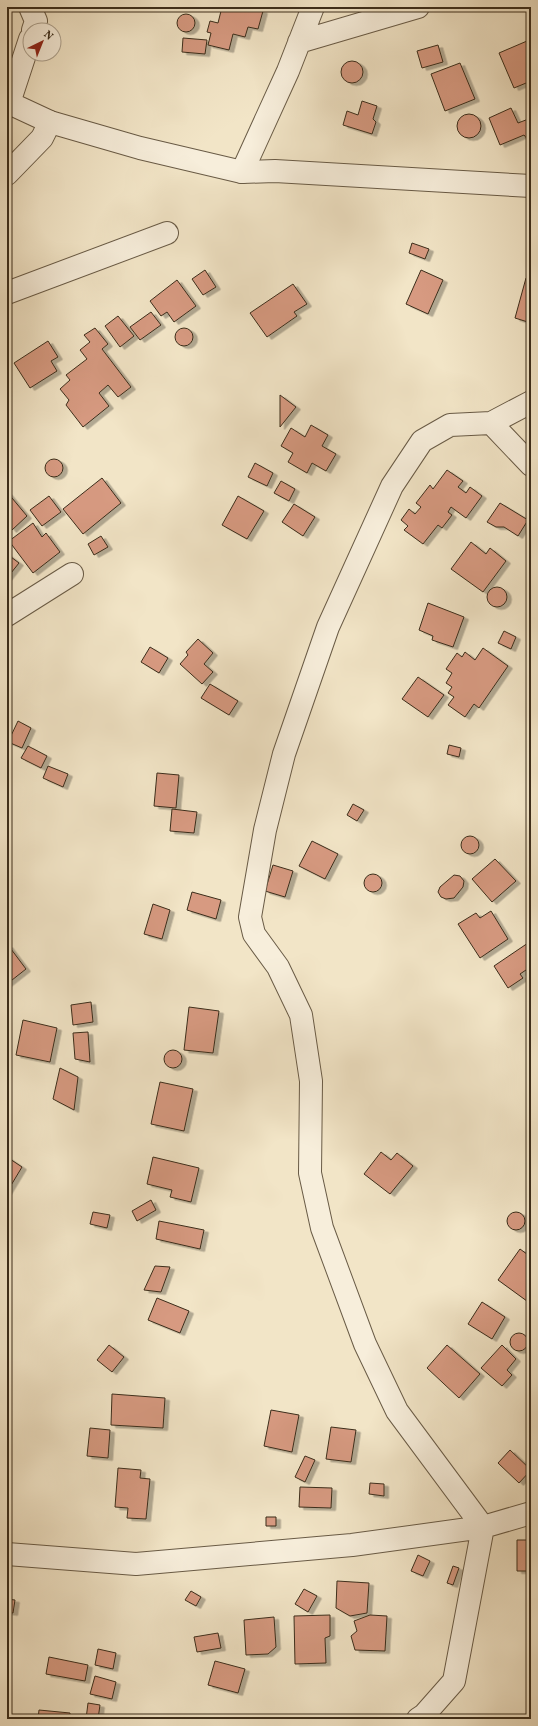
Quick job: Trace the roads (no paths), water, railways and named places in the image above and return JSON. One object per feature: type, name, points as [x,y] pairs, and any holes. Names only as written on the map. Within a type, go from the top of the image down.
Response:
[{"type":"street","points":[[30,7],[36,20],[35,22]]},
{"type":"street","points":[[242,172],[288,71],[313,7]]},
{"type":"street","points":[[299,42],[418,7]]},
{"type":"street","points":[[22,62],[8,103],[50,122],[140,148],[242,172],[275,171],[528,183]]},
{"type":"street","points":[[7,174],[42,138],[50,122]]},
{"type":"street","points":[[7,293],[167,233]]},
{"type":"street","points":[[418,1719],[424,1715],[454,1681],[483,1527],[398,1411],[365,1344],[322,1228],[310,1173],[311,1081],[301,1014],[278,967],[254,934],[250,917],[265,830],[284,754],[328,627],[392,486],[422,441],[450,425],[491,423],[531,402]]},
{"type":"street","points":[[491,423],[531,465]]},
{"type":"street","points":[[7,615],[72,574]]},
{"type":"street","points":[[7,1554],[136,1564],[352,1545],[483,1527],[531,1513]]}]
